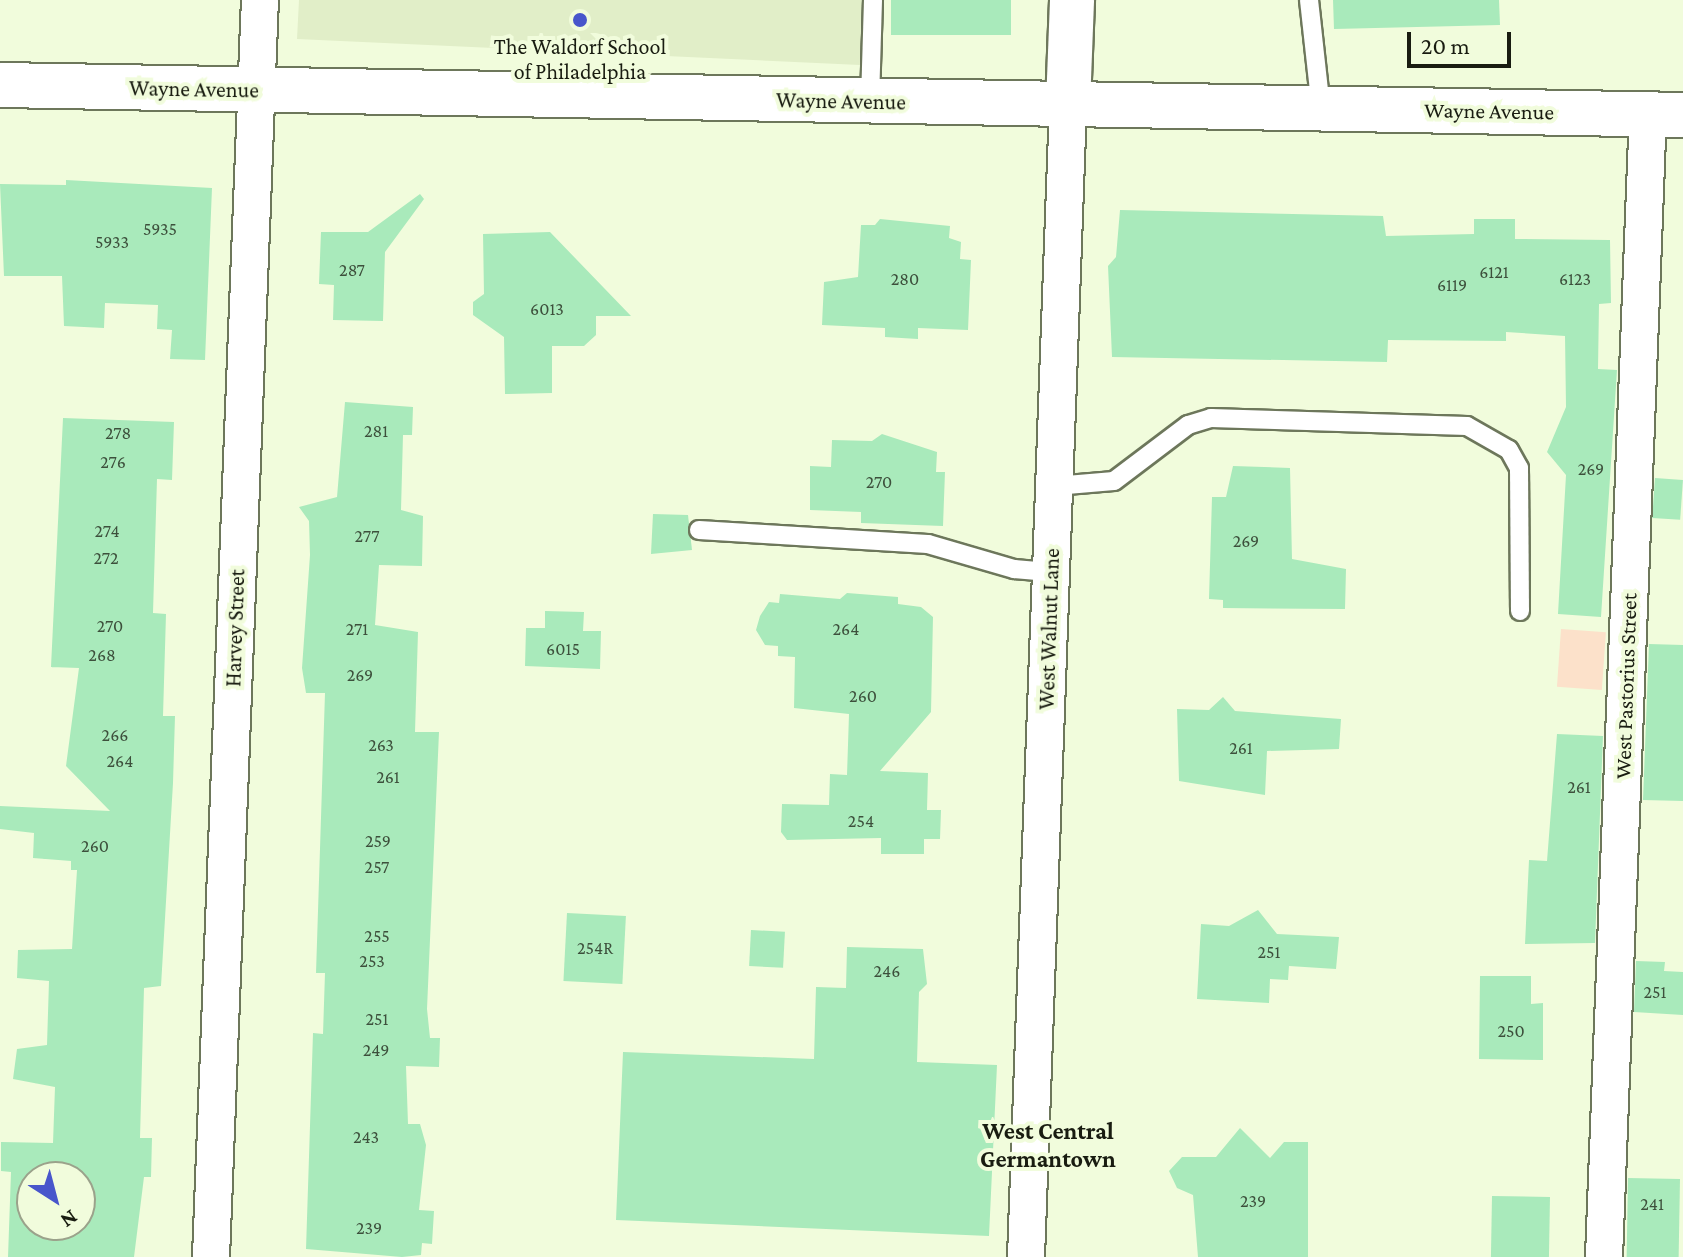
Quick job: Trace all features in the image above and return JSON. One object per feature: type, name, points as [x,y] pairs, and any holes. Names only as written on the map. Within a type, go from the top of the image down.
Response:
[{"type":"main road","name":"West Walnut Lane","points":[[1068,105],[1072,0]]},
{"type":"main road","name":"Wayne Avenue","points":[[0,85],[1665,115]]},
{"type":"street","name":"Harvey Street","points":[[211,1257],[260,0]]},
{"type":"street","name":"West Walnut Lane","points":[[1026,1257],[1068,105]]},
{"type":"street","name":"West Pastorius Street","points":[[1604,1257],[1665,115]]},
{"type":"lane","points":[[870,101],[873,0]]},
{"type":"lane","points":[[1309,0],[1321,108]]},
{"type":"lane","points":[[1055,486],[1114,481],[1188,425],[1211,418],[1467,426],[1509,450],[1519,468],[1520,611]]},
{"type":"lane","points":[[699,530],[928,544],[1014,569],[1052,572]]},
{"type":"shaded area","name":"The Waldorf School of Philadelphia","points":[[299,0],[863,0],[860,65],[297,39]]},
{"type":"shaded area","points":[[1561,629],[1606,632],[1602,690],[1557,687]]},
{"type":"building","points":[[891,0],[1011,0],[1011,35],[891,35]]},
{"type":"building","points":[[1333,0],[1499,0],[1500,25],[1334,29]]},
{"type":"building","points":[[66,180],[212,188],[205,360],[170,359],[172,330],[157,329],[158,305],[105,303],[104,328],[64,326],[62,276],[4,276],[0,184],[66,185]]},
{"type":"building","points":[[420,194],[424,199],[385,252],[383,321],[333,320],[334,285],[319,284],[321,232],[368,232]]},
{"type":"building","points":[[1120,210],[1383,216],[1386,236],[1474,234],[1474,219],[1515,219],[1515,239],[1610,240],[1611,303],[1599,304],[1598,369],[1617,370],[1601,617],[1558,614],[1566,475],[1547,452],[1566,407],[1565,336],[1506,332],[1506,341],[1388,340],[1387,362],[1112,357],[1108,266],[1116,257]]},
{"type":"building","points":[[880,219],[950,226],[949,238],[961,242],[960,259],[971,260],[968,330],[918,328],[918,339],[885,337],[885,328],[822,325],[824,282],[858,277],[861,225],[875,225]]},
{"type":"building","points":[[550,232],[631,316],[596,316],[596,335],[584,346],[552,346],[552,393],[505,394],[504,337],[473,315],[473,302],[484,294],[483,234]]},
{"type":"building","points":[[345,402],[413,407],[412,435],[403,435],[401,510],[423,516],[422,566],[379,565],[375,625],[418,632],[415,732],[439,732],[427,1009],[430,1038],[440,1038],[439,1067],[406,1066],[408,1124],[420,1124],[426,1145],[419,1210],[434,1211],[432,1244],[422,1243],[421,1255],[402,1257],[306,1249],[313,1033],[323,1034],[325,973],[316,973],[325,693],[306,693],[302,668],[310,555],[309,521],[299,507],[337,497]]},
{"type":"building","points":[[63,418],[174,422],[172,480],[157,479],[153,613],[166,614],[163,716],[175,716],[161,986],[144,988],[140,1138],[152,1138],[151,1177],[144,1177],[134,1257],[8,1257],[11,1172],[1,1171],[1,1142],[53,1143],[55,1087],[13,1079],[17,1049],[47,1045],[49,981],[17,978],[18,950],[72,949],[77,870],[71,870],[71,861],[33,858],[34,833],[0,829],[0,806],[110,811],[66,766],[79,668],[51,667]]},
{"type":"building","points":[[882,434],[937,452],[936,472],[945,472],[943,526],[861,523],[861,512],[810,510],[810,466],[831,467],[832,440],[872,441]]},
{"type":"building","points":[[1233,466],[1290,468],[1292,559],[1346,569],[1345,609],[1223,608],[1223,600],[1209,599],[1212,497],[1226,497]]},
{"type":"building","points":[[1655,478],[1683,480],[1680,520],[1652,518]]},
{"type":"building","points":[[653,514],[688,515],[692,550],[651,554]]},
{"type":"building","points":[[847,593],[898,597],[898,604],[921,607],[933,617],[931,712],[880,771],[928,773],[927,810],[941,810],[940,839],[924,839],[924,854],[881,854],[881,838],[787,840],[781,832],[782,804],[829,805],[830,774],[847,775],[849,714],[794,708],[795,657],[778,656],[778,646],[765,645],[756,630],[769,602],[779,603],[780,594],[840,599]]},
{"type":"building","points":[[545,611],[584,612],[583,631],[601,631],[600,669],[525,666],[526,628],[545,628]]},
{"type":"building","points":[[1649,644],[1683,645],[1683,801],[1643,800]]},
{"type":"building","points":[[1223,697],[1235,711],[1341,719],[1339,749],[1267,751],[1265,795],[1179,781],[1177,709],[1209,710]]},
{"type":"building","points":[[1557,734],[1603,736],[1595,943],[1525,944],[1529,860],[1547,861]]},
{"type":"building","points":[[1258,910],[1277,934],[1339,937],[1336,969],[1289,966],[1288,980],[1270,979],[1269,1003],[1197,999],[1201,924],[1229,926]]},
{"type":"building","points":[[567,913],[626,916],[622,984],[563,981]]},
{"type":"building","points":[[751,930],[785,932],[783,968],[749,966]]},
{"type":"building","points":[[847,947],[923,949],[927,984],[919,992],[917,1062],[997,1065],[989,1236],[616,1220],[623,1052],[814,1059],[816,987],[846,988]]},
{"type":"building","points":[[1636,961],[1665,962],[1664,971],[1683,972],[1683,1015],[1634,1012]]},
{"type":"building","points":[[1480,976],[1531,976],[1531,1004],[1543,1003],[1543,1060],[1479,1059]]},
{"type":"building","points":[[1240,1128],[1270,1158],[1284,1142],[1308,1142],[1308,1257],[1198,1257],[1193,1195],[1177,1188],[1169,1171],[1182,1157],[1216,1157]]},
{"type":"building","points":[[1628,1178],[1680,1179],[1679,1257],[1627,1257]]},
{"type":"building","points":[[1492,1196],[1550,1197],[1549,1257],[1491,1257]]},
{"type":"place","name":"The Waldorf School of Philadelphia","points":[[580,20]]},
{"type":"district","name":"West Central Germantown","points":[[1048,1145]]}]
